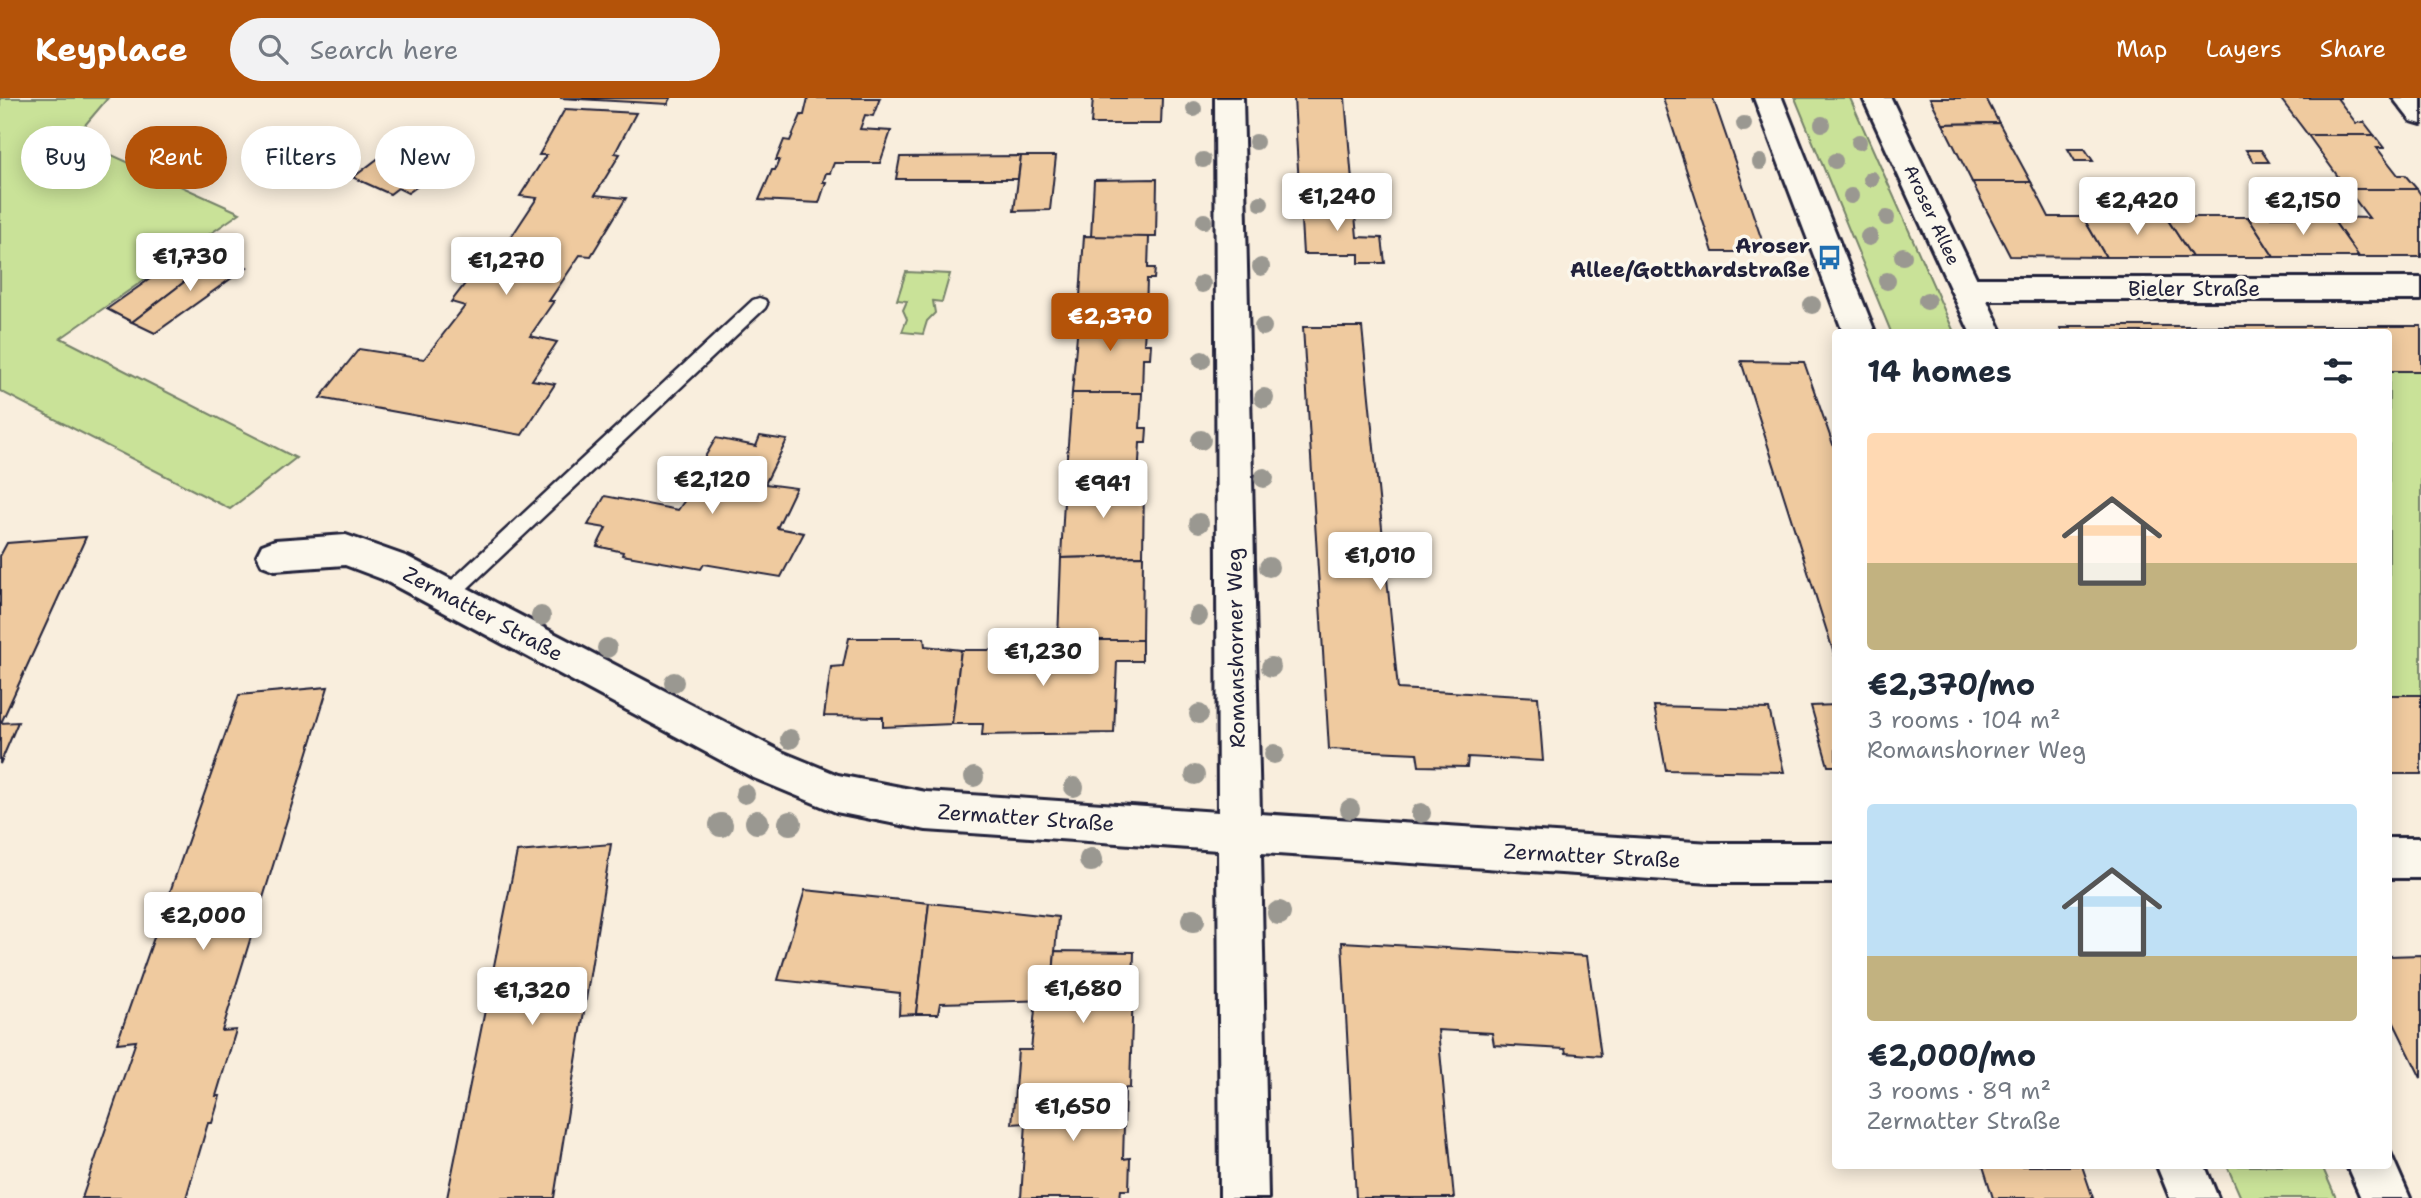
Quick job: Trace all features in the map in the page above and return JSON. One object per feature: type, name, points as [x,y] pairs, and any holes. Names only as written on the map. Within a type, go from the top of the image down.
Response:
[{"type":"street","name":"Romanshorner Weg","points":[[1229,98],[1244,1198]]},
{"type":"street","points":[[1768,98],[1858,329]]},
{"type":"street","name":"Aroser Allee","points":[[1878,98],[1985,329]]},
{"type":"street","points":[[2407,98],[2421,115]]},
{"type":"street","name":"Bieler Straße","points":[[1966,289],[2421,289]]},
{"type":"street","name":"Zermatter Straße","points":[[275,555],[346,550],[395,568],[768,765],[836,793],[926,811],[1711,863],[1832,863]]},
{"type":"street","points":[[2392,858],[2421,858]]},
{"type":"street","points":[[2182,1169],[2194,1198]]},
{"type":"street","points":[[2372,1169],[2386,1198]]},
{"type":"lane","points":[[447,596],[759,304]]},
{"type":"green space","points":[[0,98],[108,98],[84,126],[21,126],[21,189],[111,189],[111,155],[125,161],[125,189],[187,189],[240,213],[61,338],[296,458],[230,509],[0,391]]},
{"type":"green space","points":[[1795,98],[1850,98],[1953,329],[1890,329]]},
{"type":"green space","points":[[906,272],[950,274],[942,302],[933,301],[935,313],[927,321],[923,334],[902,332],[907,319],[903,310],[907,301],[897,300]]},
{"type":"green space","points":[[2392,371],[2421,371],[2421,695],[2392,695]]},
{"type":"green space","points":[[2228,1169],[2323,1169],[2336,1198],[2241,1198]]},
{"type":"building","points":[[560,98],[671,98],[668,104]]},
{"type":"building","points":[[808,98],[880,98],[873,116],[865,115],[860,129],[891,131],[880,163],[834,163],[830,173],[826,173],[819,203],[759,200],[772,170],[775,170],[784,140],[790,141],[801,115],[804,115]]},
{"type":"building","points":[[1093,98],[1162,98],[1161,124],[1091,124]]},
{"type":"building","points":[[1294,98],[1345,98],[1354,204],[1300,204]]},
{"type":"building","points":[[1663,98],[1713,98],[1766,252],[1713,252]]},
{"type":"building","points":[[1930,98],[1986,98],[1999,123],[1943,124]]},
{"type":"building","points":[[2280,98],[2337,98],[2356,123],[2364,122],[2374,135],[2308,135]]},
{"type":"building","points":[[565,109],[636,113],[615,153],[620,154],[595,195],[626,198],[591,256],[580,255],[549,301],[554,301],[530,336],[557,342],[532,380],[555,384],[522,435],[320,398],[359,349],[424,359],[465,306],[451,302],[498,241],[508,242],[537,198],[520,196],[546,155],[539,155]]},
{"type":"building","points":[[1999,123],[2031,182],[1972,182],[1943,124]]},
{"type":"building","points":[[2308,135],[2374,135],[2384,148],[2377,148],[2398,175],[2405,175],[2417,189],[2347,189]]},
{"type":"building","points":[[2068,149],[2085,149],[2093,161],[2075,161]]},
{"type":"building","points":[[2246,150],[2261,150],[2269,162],[2254,162]]},
{"type":"building","points":[[1021,156],[1018,179],[896,179],[900,157]]},
{"type":"building","points":[[1021,156],[1056,156],[1050,210],[1014,211]]},
{"type":"building","points":[[375,161],[375,187],[361,181],[361,171]]},
{"type":"building","points":[[1157,179],[1156,237],[1091,237],[1094,180]]},
{"type":"building","points":[[1972,182],[2031,182],[2049,217],[2083,217],[2106,257],[2010,256]]},
{"type":"building","points":[[379,189],[397,189],[390,194]]},
{"type":"building","points":[[2347,189],[2417,189],[2421,195],[2421,257],[2359,257],[2331,217],[2369,218]]},
{"type":"building","points":[[1300,204],[1354,204],[1357,237],[1382,238],[1385,263],[1359,263],[1359,254],[1303,254]]},
{"type":"building","points":[[2083,217],[2166,217],[2192,257],[2106,257]]},
{"type":"building","points":[[2166,217],[2248,217],[2274,257],[2192,257]]},
{"type":"building","points":[[2248,217],[2331,217],[2359,257],[2274,257]]},
{"type":"building","points":[[1084,236],[1149,237],[1148,268],[1155,268],[1154,279],[1147,279],[1146,311],[1079,312]]},
{"type":"building","points":[[201,243],[222,253],[132,322],[107,309]]},
{"type":"building","points":[[222,253],[247,267],[155,333],[132,322]]},
{"type":"building","points":[[1146,311],[1144,344],[1151,344],[1150,358],[1143,358],[1142,393],[1072,393],[1079,312]]},
{"type":"building","points":[[2069,326],[2421,326],[2421,371],[2392,371],[2392,329],[2060,328],[2070,328]]},
{"type":"building","points":[[1303,327],[1362,327],[1398,689],[1538,697],[1543,761],[1468,757],[1467,767],[1419,766],[1417,753],[1329,749]]},
{"type":"building","points":[[1741,361],[1804,362],[1832,442],[1832,647]]},
{"type":"building","points":[[1072,393],[1142,393],[1140,428],[1147,428],[1146,443],[1140,443],[1138,482],[1065,482]]},
{"type":"building","points":[[760,436],[787,440],[765,484],[796,488],[777,528],[804,533],[781,577],[704,564],[701,569],[622,555],[623,552],[597,546],[606,528],[588,525],[605,496],[678,510],[685,500],[680,499],[716,438],[756,446]]},
{"type":"building","points":[[1065,482],[1144,482],[1143,556],[1061,558]]},
{"type":"building","points":[[86,537],[1,723],[18,722],[0,764],[0,556],[7,543]]},
{"type":"building","points":[[1143,556],[1142,640],[1058,640],[1061,558]]},
{"type":"building","points":[[849,638],[924,638],[925,646],[961,650],[952,724],[883,727],[883,717],[824,716],[831,667],[843,666]]},
{"type":"building","points":[[1056,640],[1142,640],[1142,661],[1117,661],[1114,733],[982,735],[983,724],[952,724],[961,650],[1055,650]]},
{"type":"building","points":[[328,687],[222,1031],[236,1030],[216,1096],[220,1096],[212,1123],[208,1123],[186,1198],[82,1198],[136,1041],[117,1043],[239,695]]},
{"type":"building","points":[[2392,695],[2421,695],[2421,774],[2392,774]]},
{"type":"building","points":[[1832,705],[1832,766],[1828,766],[1811,706]]},
{"type":"building","points":[[1654,706],[1769,709],[1784,772],[1666,770]]},
{"type":"building","points":[[611,844],[554,1198],[447,1198],[517,852]]},
{"type":"building","points":[[805,890],[929,903],[916,1014],[899,1015],[900,993],[778,980]]},
{"type":"building","points":[[929,903],[1058,917],[1051,1000],[940,1003],[938,1014],[916,1014]]},
{"type":"building","points":[[1342,942],[1587,956],[1601,1056],[1566,1053],[1565,1049],[1494,1045],[1492,1033],[1438,1030],[1454,1198],[1356,1198]]},
{"type":"building","points":[[1055,951],[1134,952],[1130,1088],[1015,1089],[1018,1050],[1031,1050],[1036,1000],[1051,1000]]},
{"type":"building","points":[[2421,955],[2421,1078],[2392,1019],[2392,956]]},
{"type":"building","points":[[1015,1089],[1125,1089],[1123,1159],[1130,1158],[1129,1190],[1121,1190],[1120,1198],[1021,1198],[1026,1123],[1012,1124]]},
{"type":"building","points":[[1984,1169],[2083,1169],[2093,1198],[1993,1198]]},
{"type":"place","name":"Aroser Allee/Gotthardstraße","points":[[1830,258]]}]
